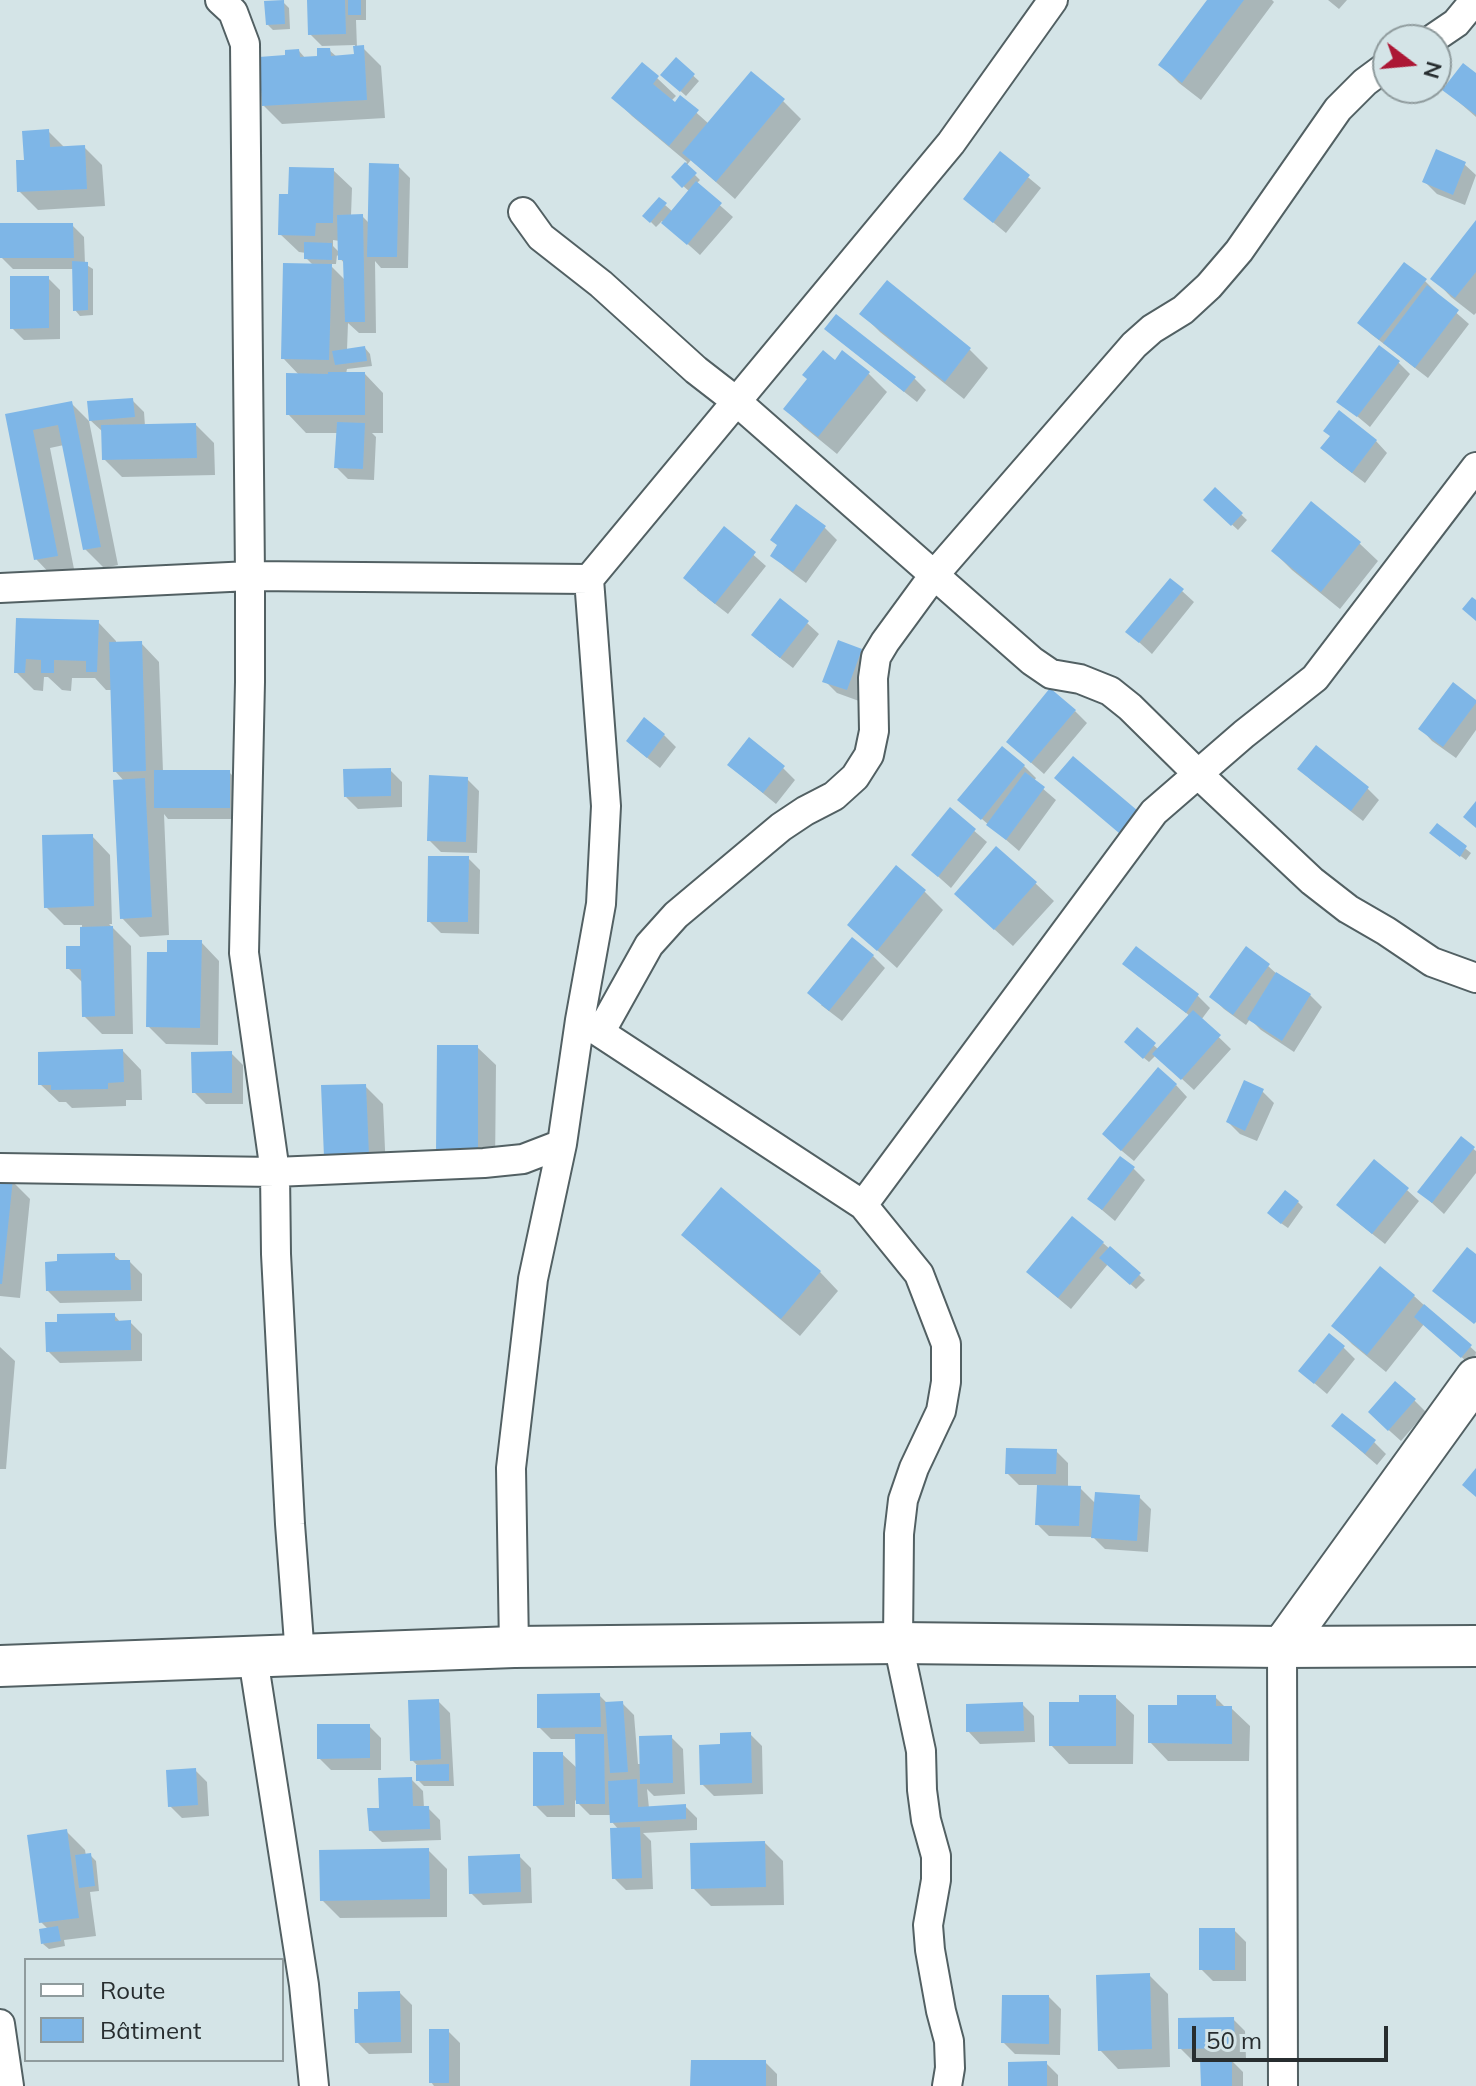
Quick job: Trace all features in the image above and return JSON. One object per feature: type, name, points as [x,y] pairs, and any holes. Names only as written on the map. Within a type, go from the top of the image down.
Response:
[{"type":"street","points":[[220,0],[233,12],[245,44],[250,697],[244,953],[275,1172],[277,1285],[300,1656]]},
{"type":"street","points":[[514,1647],[511,1468],[533,1279],[590,1025],[601,904],[606,806],[589,579],[951,143],[1053,0]]},
{"type":"street","points":[[1452,26],[1475,0]]},
{"type":"street","points":[[590,1025],[649,945],[676,915],[781,827],[834,796],[855,777],[869,755],[874,731],[873,678],[876,657],[934,575],[1134,345],[1152,329],[1183,310],[1209,286],[1239,251],[1338,109],[1372,77]]},
{"type":"street","points":[[523,212],[541,237],[601,284],[1032,661],[1051,674],[1080,679],[1110,691],[1312,881],[1348,909],[1432,962],[1476,978]]},
{"type":"street","points":[[863,1205],[1154,812],[1315,678],[1476,467]]},
{"type":"street","points":[[0,588],[250,576],[589,579]]},
{"type":"street","points":[[590,1025],[863,1205],[919,1274],[946,1344],[946,1382],[941,1411],[914,1468],[903,1500],[899,1534],[898,1643],[921,1751],[926,1820],[936,1856],[936,1880],[928,1925],[941,2011],[949,2041],[947,2086]]},
{"type":"street","points":[[0,1168],[275,1172],[493,1162],[523,1159],[562,1144]]},
{"type":"street","points":[[1283,2086],[1282,1647],[1476,1378]]},
{"type":"street","points":[[0,1666],[514,1647],[898,1643],[1476,1646]]},
{"type":"street","points":[[253,1658],[304,1985],[314,2086]]},
{"type":"street","points":[[0,2024],[9,2086]]},
{"type":"building","points":[[284,0],[285,24],[266,25],[264,1]]},
{"type":"building","points":[[307,0],[345,0],[346,34],[308,35]]},
{"type":"building","points":[[348,0],[361,0],[361,15],[348,15]]},
{"type":"building","points":[[1207,0],[1244,0],[1182,83],[1158,65]]},
{"type":"building","points":[[364,45],[367,100],[262,106],[259,57],[285,55],[285,50],[299,49],[300,57],[317,56],[317,48],[330,48],[331,56],[354,54],[353,46]]},
{"type":"building","points":[[676,57],[695,74],[680,92],[660,75]]},
{"type":"building","points":[[642,62],[659,76],[653,84],[675,102],[680,95],[699,110],[669,146],[611,98]]},
{"type":"building","points":[[1463,63],[1476,73],[1476,115],[1452,97],[1452,77]]},
{"type":"building","points":[[751,71],[785,99],[716,182],[682,153]]},
{"type":"building","points":[[49,129],[50,147],[85,145],[87,189],[17,192],[16,160],[24,160],[22,131]]},
{"type":"building","points":[[1436,149],[1466,162],[1453,195],[1422,182]]},
{"type":"building","points":[[1000,151],[1030,175],[993,223],[963,199]]},
{"type":"building","points":[[685,162],[697,173],[682,188],[671,177]]},
{"type":"building","points":[[369,163],[399,164],[397,257],[367,257]]},
{"type":"building","points":[[289,167],[334,168],[333,223],[316,223],[315,236],[278,235],[279,194],[288,194]]},
{"type":"building","points":[[696,181],[722,203],[687,245],[661,223]]},
{"type":"building","points":[[659,197],[667,203],[650,223],[642,216]]},
{"type":"building","points":[[363,214],[365,322],[345,322],[343,260],[338,260],[337,215]]},
{"type":"building","points":[[1476,220],[1476,272],[1455,298],[1430,279]]},
{"type":"building","points":[[0,223],[73,223],[74,258],[0,258]]},
{"type":"building","points":[[304,242],[332,243],[332,260],[304,259]]},
{"type":"building","points":[[72,261],[88,262],[88,310],[73,311]]},
{"type":"building","points":[[1404,262],[1427,279],[1379,340],[1357,323]]},
{"type":"building","points":[[283,263],[332,264],[329,360],[281,359]]},
{"type":"building","points":[[10,276],[49,276],[49,328],[10,329]]},
{"type":"building","points":[[887,280],[971,348],[945,382],[859,314]]},
{"type":"building","points":[[1427,285],[1459,310],[1415,368],[1383,343]]},
{"type":"building","points":[[836,314],[916,377],[904,392],[824,329]]},
{"type":"building","points":[[1379,345],[1400,361],[1357,417],[1336,402]]},
{"type":"building","points":[[365,346],[367,361],[335,365],[332,351]]},
{"type":"building","points":[[823,350],[835,360],[842,350],[870,372],[818,437],[783,409],[807,379],[802,375]]},
{"type":"building","points":[[365,372],[365,415],[286,415],[286,373]]},
{"type":"building","points":[[133,398],[135,417],[89,421],[87,401]]},
{"type":"building","points":[[72,401],[101,547],[83,550],[58,425],[33,430],[58,556],[34,560],[5,414]]},
{"type":"building","points":[[1339,410],[1377,440],[1352,473],[1320,448],[1330,436],[1323,431]]},
{"type":"building","points":[[337,422],[365,423],[363,469],[334,468]]},
{"type":"building","points":[[196,423],[197,458],[102,460],[101,425]]},
{"type":"building","points":[[1215,487],[1243,513],[1231,526],[1203,500]]},
{"type":"building","points":[[1311,501],[1361,542],[1321,592],[1271,551]]},
{"type":"building","points":[[796,504],[826,526],[793,572],[770,556],[777,545],[770,540]]},
{"type":"building","points":[[724,526],[756,552],[715,604],[683,578]]},
{"type":"building","points":[[1170,578],[1184,589],[1139,643],[1125,632]]},
{"type":"building","points":[[1472,597],[1476,600],[1476,621],[1462,609]]},
{"type":"building","points":[[780,598],[809,621],[780,658],[751,635]]},
{"type":"building","points":[[16,618],[99,620],[97,672],[86,672],[86,661],[54,660],[54,673],[41,673],[41,660],[26,659],[25,673],[14,673]]},
{"type":"building","points":[[838,640],[862,649],[847,690],[822,682]]},
{"type":"building","points":[[142,641],[146,771],[113,772],[109,642]]},
{"type":"building","points":[[1453,682],[1476,703],[1443,747],[1418,729]]},
{"type":"building","points":[[1050,688],[1076,710],[1031,763],[1006,742]]},
{"type":"building","points":[[644,717],[665,734],[647,758],[626,741]]},
{"type":"building","points":[[749,737],[785,766],[763,793],[727,765]]},
{"type":"building","points":[[1316,745],[1369,787],[1351,811],[1297,769]]},
{"type":"building","points":[[1002,746],[1025,765],[981,820],[957,800]]},
{"type":"building","points":[[1073,756],[1138,811],[1119,833],[1054,778]]},
{"type":"building","points":[[391,768],[391,796],[344,797],[343,769]]},
{"type":"building","points":[[154,770],[230,770],[230,808],[154,808]]},
{"type":"building","points":[[1025,772],[1045,787],[1006,840],[986,825]]},
{"type":"building","points":[[429,775],[468,777],[466,842],[427,841]]},
{"type":"building","points":[[145,778],[152,917],[120,919],[113,780]]},
{"type":"building","points":[[1476,801],[1476,828],[1463,817]]},
{"type":"building","points":[[950,807],[976,829],[938,877],[911,855]]},
{"type":"building","points":[[1437,823],[1467,846],[1460,857],[1429,833]]},
{"type":"building","points":[[93,834],[94,906],[44,908],[42,835]]},
{"type":"building","points":[[996,846],[1037,882],[994,930],[954,894]]},
{"type":"building","points":[[428,856],[469,856],[468,922],[427,922]]},
{"type":"building","points":[[896,865],[926,890],[877,951],[847,925]]},
{"type":"building","points":[[113,926],[115,1016],[82,1017],[81,969],[66,969],[66,946],[80,946],[80,927]]},
{"type":"building","points":[[852,937],[874,955],[829,1011],[807,993]]},
{"type":"building","points":[[167,940],[202,940],[200,1028],[146,1027],[147,952],[167,952]]},
{"type":"building","points":[[1136,946],[1199,994],[1186,1013],[1122,964]]},
{"type":"building","points":[[1246,946],[1270,964],[1233,1015],[1209,997]]},
{"type":"building","points":[[1276,972],[1311,994],[1282,1041],[1247,1019]]},
{"type":"building","points":[[1193,1010],[1221,1035],[1181,1080],[1152,1054]]},
{"type":"building","points":[[1137,1027],[1156,1043],[1143,1059],[1124,1042]]},
{"type":"building","points":[[437,1045],[478,1045],[478,1152],[436,1152]]},
{"type":"building","points":[[123,1049],[124,1082],[108,1083],[108,1089],[51,1090],[51,1085],[38,1085],[38,1052]]},
{"type":"building","points":[[232,1051],[232,1093],[192,1093],[191,1052]]},
{"type":"building","points":[[1158,1067],[1177,1084],[1121,1151],[1102,1134]]},
{"type":"building","points":[[1244,1080],[1264,1089],[1245,1131],[1226,1122]]},
{"type":"building","points":[[366,1084],[369,1155],[324,1157],[321,1085]]},
{"type":"building","points":[[1461,1136],[1475,1147],[1432,1203],[1417,1192]]},
{"type":"building","points":[[1120,1156],[1135,1167],[1102,1210],[1087,1199]]},
{"type":"building","points":[[1374,1159],[1409,1188],[1372,1234],[1336,1205]]},
{"type":"building","points":[[0,1177],[13,1179],[2,1284],[0,1284]]},
{"type":"building","points":[[721,1187],[821,1271],[781,1319],[681,1235]]},
{"type":"building","points":[[1285,1190],[1299,1201],[1281,1224],[1267,1213]]},
{"type":"building","points":[[1072,1216],[1104,1242],[1058,1298],[1026,1272]]},
{"type":"building","points":[[1110,1246],[1141,1273],[1130,1285],[1099,1258]]},
{"type":"building","points":[[1467,1247],[1476,1254],[1474,1324],[1432,1291]]},
{"type":"building","points":[[115,1253],[115,1260],[130,1260],[131,1290],[46,1291],[45,1262],[57,1261],[57,1254]]},
{"type":"building","points":[[1380,1266],[1415,1295],[1367,1355],[1331,1326]]},
{"type":"building","points":[[1424,1304],[1472,1345],[1461,1358],[1414,1317]]},
{"type":"building","points":[[115,1313],[115,1321],[131,1320],[131,1350],[46,1352],[45,1322],[57,1322],[57,1314]]},
{"type":"building","points":[[1329,1333],[1345,1346],[1314,1384],[1298,1371]]},
{"type":"building","points":[[1395,1381],[1416,1399],[1388,1431],[1368,1412]]},
{"type":"building","points":[[1342,1413],[1376,1440],[1365,1454],[1331,1426]]},
{"type":"building","points":[[1006,1448],[1057,1449],[1056,1474],[1005,1474]]},
{"type":"building","points":[[1476,1468],[1476,1497],[1462,1485]]},
{"type":"building","points":[[1037,1485],[1081,1486],[1079,1526],[1035,1525]]},
{"type":"building","points":[[1095,1492],[1140,1495],[1137,1541],[1091,1538]]},
{"type":"building","points":[[600,1693],[601,1727],[537,1728],[537,1694]]},
{"type":"building","points":[[1079,1695],[1116,1695],[1116,1746],[1049,1746],[1049,1702],[1079,1702]]},
{"type":"building","points":[[1177,1695],[1216,1695],[1216,1706],[1232,1706],[1232,1744],[1148,1743],[1148,1705],[1177,1705]]},
{"type":"building","points":[[439,1699],[441,1759],[410,1761],[408,1700]]},
{"type":"building","points":[[623,1701],[628,1772],[610,1773],[605,1702]]},
{"type":"building","points":[[1023,1702],[1024,1731],[966,1732],[966,1704]]},
{"type":"building","points":[[317,1724],[370,1724],[370,1758],[317,1759]]},
{"type":"building","points":[[751,1732],[752,1783],[700,1785],[699,1745],[720,1744],[720,1733]]},
{"type":"building","points":[[575,1734],[604,1734],[605,1804],[576,1804]]},
{"type":"building","points":[[672,1735],[673,1783],[640,1784],[639,1736]]},
{"type":"building","points":[[533,1752],[563,1752],[564,1805],[533,1806]]},
{"type":"building","points":[[449,1764],[449,1781],[416,1781],[416,1765]]},
{"type":"building","points":[[196,1768],[198,1805],[168,1807],[166,1770]]},
{"type":"building","points":[[412,1777],[413,1806],[429,1806],[430,1829],[369,1831],[367,1808],[379,1808],[378,1778]]},
{"type":"building","points":[[637,1779],[638,1807],[686,1804],[686,1819],[610,1823],[608,1781]]},
{"type":"building","points":[[640,1827],[642,1878],[612,1879],[610,1828]]},
{"type":"building","points":[[67,1829],[79,1918],[39,1923],[27,1835]]},
{"type":"building","points":[[765,1841],[766,1887],[691,1889],[690,1843]]},
{"type":"building","points":[[429,1848],[430,1899],[320,1901],[319,1850]]},
{"type":"building","points":[[91,1853],[95,1886],[79,1888],[75,1855]]},
{"type":"building","points":[[520,1854],[521,1892],[469,1894],[468,1856]]},
{"type":"building","points":[[58,1926],[61,1941],[41,1944],[39,1929]]},
{"type":"building","points":[[1199,1928],[1235,1928],[1235,1970],[1199,1970]]},
{"type":"building","points":[[1150,1973],[1152,2049],[1098,2051],[1096,1975]]},
{"type":"building","points":[[400,1991],[401,2042],[355,2043],[354,2009],[358,2009],[358,1992]]},
{"type":"building","points":[[1002,1995],[1049,1995],[1049,2044],[1001,2043]]},
{"type":"building","points":[[1234,2017],[1235,2048],[1178,2049],[1178,2018]]},
{"type":"building","points":[[429,2029],[449,2029],[449,2083],[429,2083]]},
{"type":"building","points":[[1232,2058],[1232,2086],[1201,2086],[1200,2059]]},
{"type":"building","points":[[691,2060],[766,2060],[766,2086],[690,2086]]},
{"type":"building","points":[[1047,2061],[1047,2086],[1008,2086],[1008,2062]]}]
